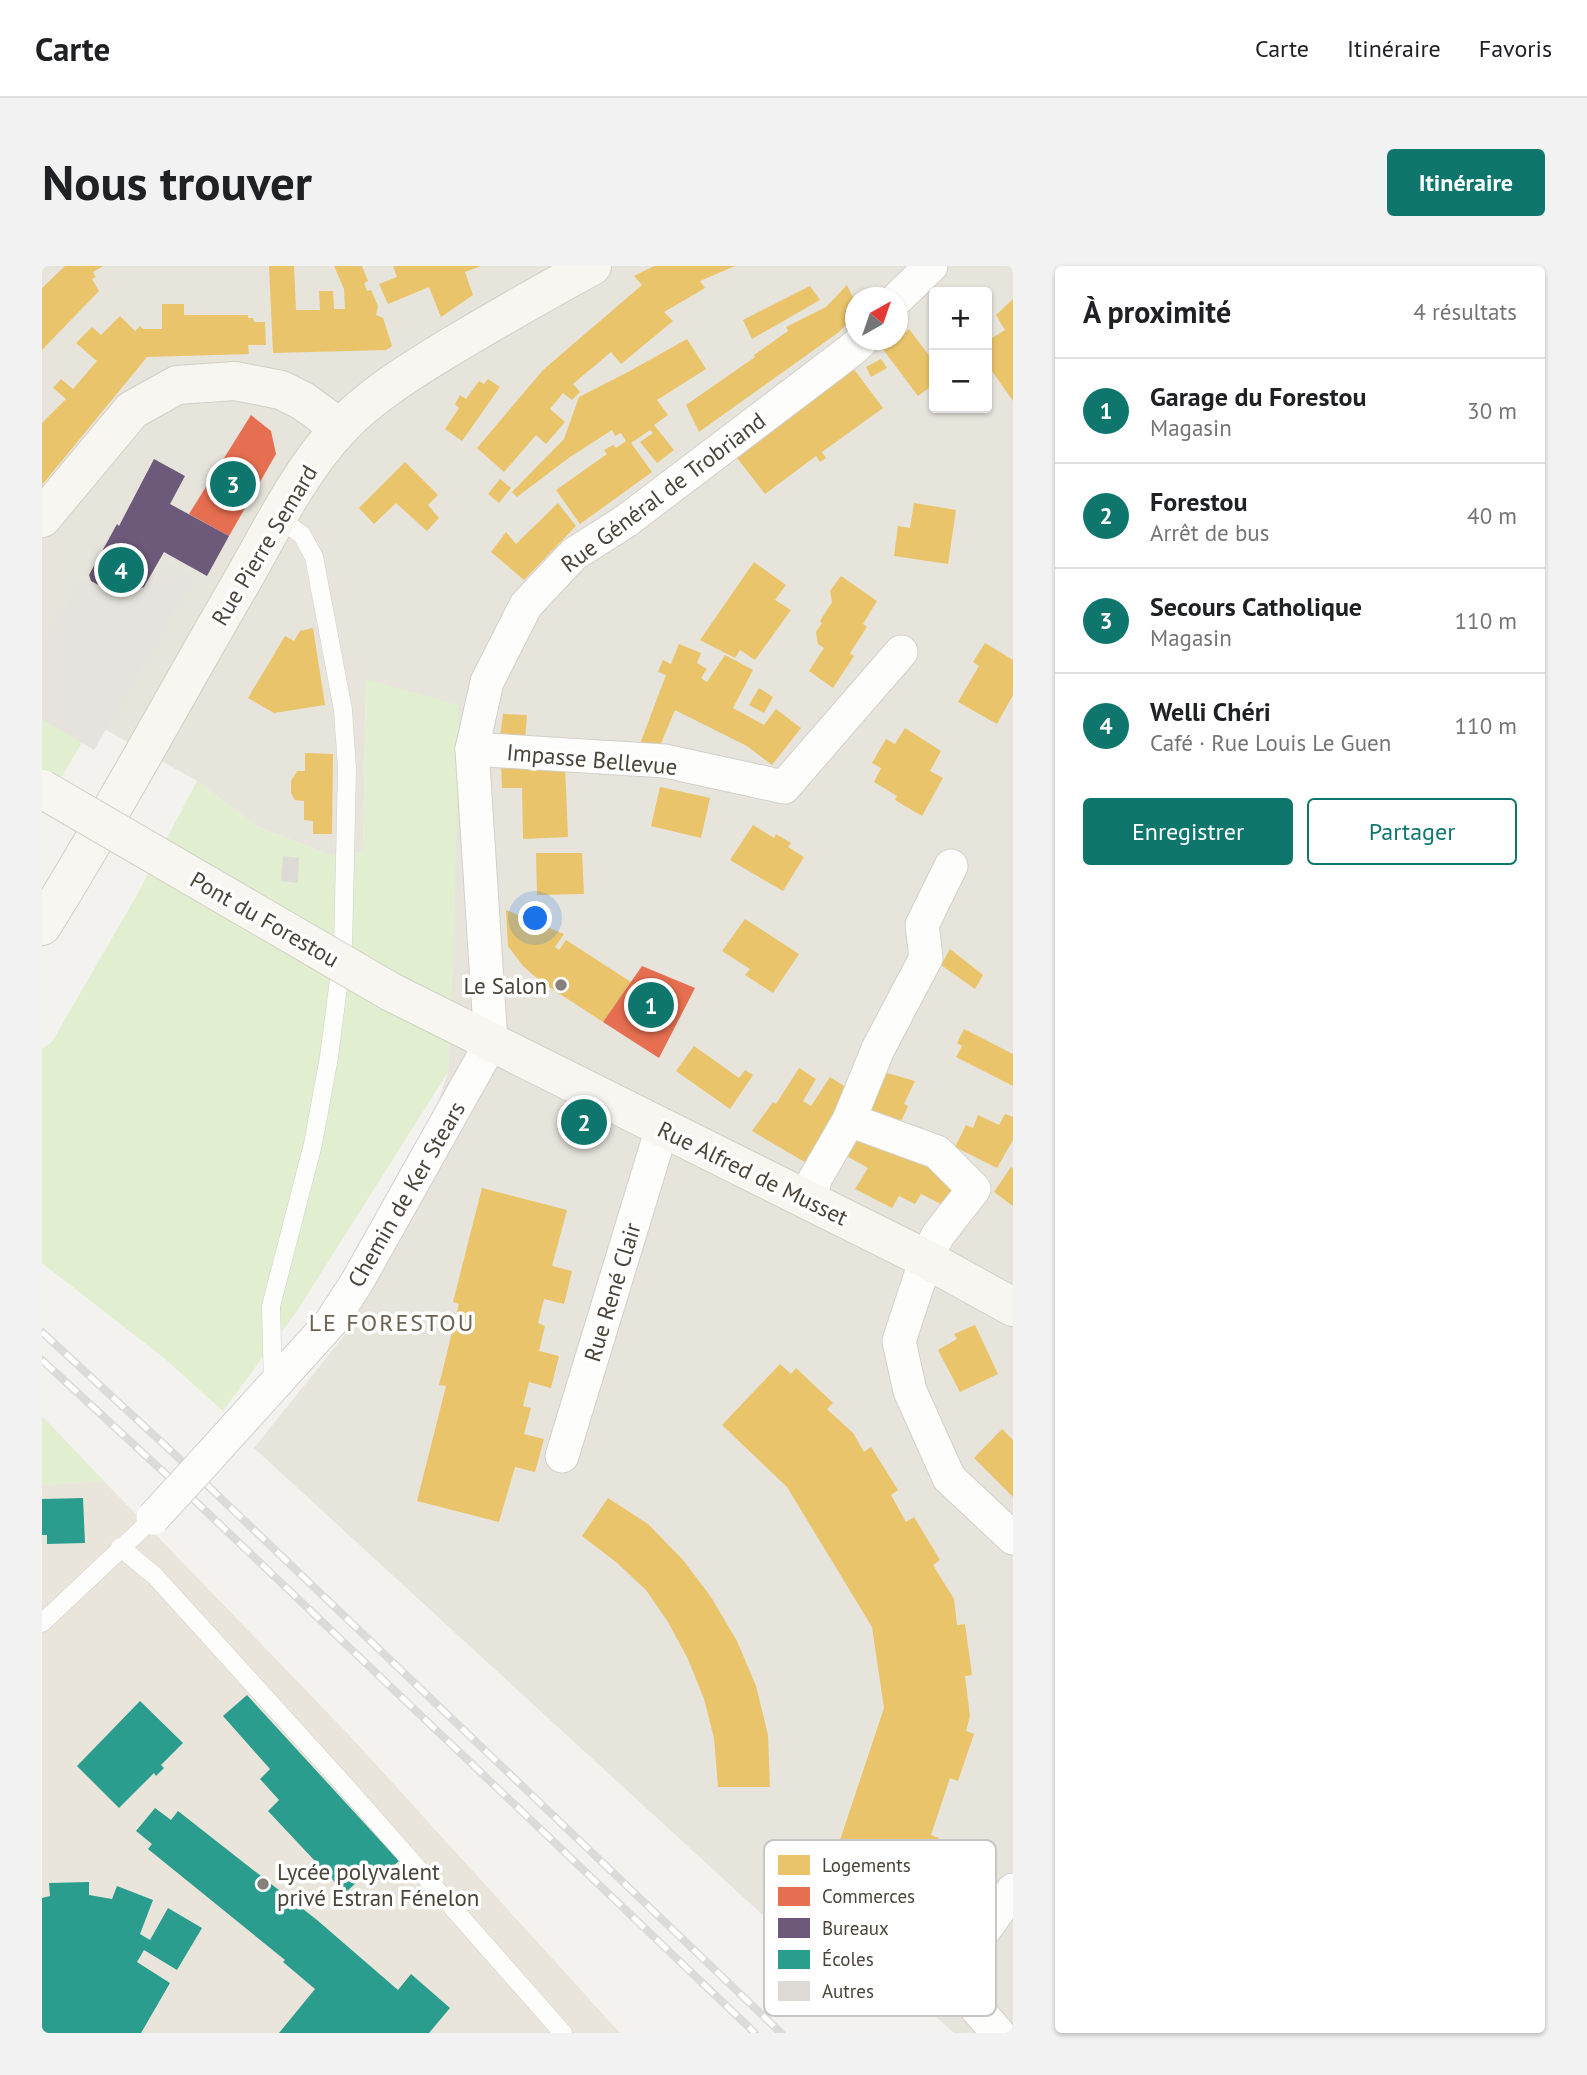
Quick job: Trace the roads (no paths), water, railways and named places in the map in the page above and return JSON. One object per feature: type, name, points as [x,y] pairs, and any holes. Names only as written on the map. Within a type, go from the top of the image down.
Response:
[{"type":"street","name":"Rue Pierre Semard","points":[[42,926],[84,859],[312,462],[340,428],[375,396],[431,359],[511,310],[592,266]]},
{"type":"street","points":[[908,288],[931,266]]},
{"type":"street","name":"Rue Général de Trobriand","points":[[491,1043],[472,749],[487,682],[526,605],[574,554],[626,520],[851,350]]},
{"type":"street","points":[[42,518],[132,410],[177,385],[235,381],[281,390],[303,401],[340,428]]},
{"type":"street","name":"Impasse Bellevue","points":[[472,749],[665,761],[784,787],[901,652]]},
{"type":"street","name":"Pont du Forestou","points":[[42,789],[391,992],[491,1043]]},
{"type":"street","points":[[810,1202],[816,1179],[849,1120],[878,1049],[926,958],[922,925],[951,866]]},
{"type":"street","name":"Chemin de Ker Stears","points":[[149,1522],[331,1322],[357,1282],[491,1043]]},
{"type":"street","name":"Rue Alfred de Musset","points":[[491,1043],[926,1259],[1013,1307]]},
{"type":"street","points":[[849,1120],[937,1152],[974,1189],[938,1235],[926,1259],[899,1341],[910,1391],[949,1478],[1013,1538]]},
{"type":"street","name":"Rue René Clair","points":[[562,1455],[662,1128]]},
{"type":"street","points":[[996,1914],[1013,1890]]},
{"type":"street","points":[[983,2016],[998,2033]]},
{"type":"lane","points":[[273,1387],[271,1306],[313,1144],[329,1056],[342,948],[347,769],[344,710],[314,557],[302,535],[279,518]]},
{"type":"lane","points":[[42,1623],[149,1522]]},
{"type":"lane","points":[[120,1548],[155,1576],[340,1780],[563,2033]]},
{"type":"railway","points":[[42,1332],[183,1462]]},
{"type":"railway","points":[[42,1360],[170,1478]]},
{"type":"railway","points":[[207,1485],[781,2033]]},
{"type":"railway","points":[[192,1498],[755,2033]]},
{"type":"place","name":"Secours Catholique","points":[[233,484]]},
{"type":"place","name":"Welli Chéri","points":[[121,570]]},
{"type":"place","name":"Le Salon","points":[[561,985]]},
{"type":"place","name":"Garage du Forestou","points":[[651,1005]]},
{"type":"place","name":"Forestou","points":[[584,1122]]},
{"type":"place","name":"Lycée polyvalent privé Estran Fénelon","points":[[263,1884]]},
{"type":"district","name":"LE FORESTOU","points":[[392,1322]]}]
